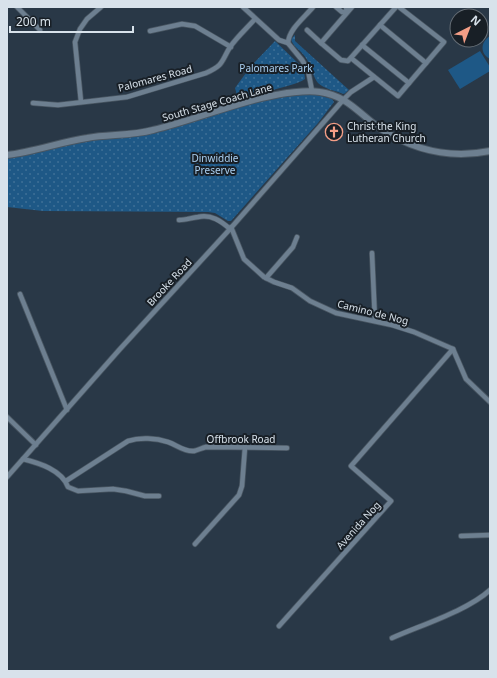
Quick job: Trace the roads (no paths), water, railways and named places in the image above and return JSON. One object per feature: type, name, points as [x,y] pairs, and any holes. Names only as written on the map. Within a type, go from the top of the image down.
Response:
[{"type":"main road","name":"South Stage Coach Lane","points":[[7,155],[25,153],[88,138],[152,130],[264,97],[312,91],[322,92],[344,99],[381,129],[408,144],[429,151],[455,155],[476,154],[490,151]]},
{"type":"street","points":[[17,7],[40,30]]},
{"type":"street","points":[[81,102],[75,42],[80,29],[87,19],[101,7]]},
{"type":"street","points":[[243,7],[279,40],[288,44],[302,60],[308,70],[312,91]]},
{"type":"street","points":[[288,44],[291,32],[313,7]]},
{"type":"street","points":[[336,7],[342,12],[347,12]]},
{"type":"street","points":[[346,7],[347,12]]},
{"type":"street","points":[[321,43],[352,7]]},
{"type":"street","points":[[307,30],[341,60],[348,61],[397,7],[444,42],[398,96],[351,58]]},
{"type":"street","name":"Palomares Road","points":[[33,103],[58,105],[127,96],[206,74],[223,62],[230,47],[255,19]]},
{"type":"street","points":[[150,31],[182,24],[195,26],[230,47]]},
{"type":"street","points":[[380,25],[426,63]]},
{"type":"street","points":[[362,46],[409,83]]},
{"type":"street","name":"Brooke Road","points":[[7,477],[120,349],[231,228],[344,99],[351,92],[374,77]]},
{"type":"street","points":[[179,220],[205,216],[221,221],[231,228]]},
{"type":"street","name":"Camino de Nog","points":[[231,228],[244,259],[266,278],[292,288],[310,301],[336,313],[375,321],[414,332],[453,349]]},
{"type":"street","points":[[266,278],[293,247],[297,237]]},
{"type":"street","points":[[372,253],[375,321]]},
{"type":"street","points":[[20,294],[67,410]]},
{"type":"street","points":[[453,349],[466,379],[490,402]]},
{"type":"street","name":"Avenida Nog","points":[[279,626],[391,501],[351,466],[453,349]]},
{"type":"street","points":[[7,417],[36,445]]},
{"type":"street","name":"Offbrook Road","points":[[66,481],[128,441],[135,439],[152,439],[168,442],[181,449],[189,451],[196,451],[206,447],[288,448]]},
{"type":"street","points":[[195,544],[239,494],[242,486],[245,447]]},
{"type":"street","points":[[23,459],[43,465],[66,481],[68,487],[78,491],[113,489],[145,496],[159,496]]},
{"type":"street","points":[[461,536],[490,535]]},
{"type":"street","points":[[392,638],[465,606],[482,597],[490,590]]},
{"type":"place","name":"Christ the King Lutheran Church","points":[[334,132]]},
{"type":"park label","name":"Palomares Park","points":[[276,68]]},
{"type":"park label","name":"Dinwiddie Preserve","points":[[215,164]]}]
